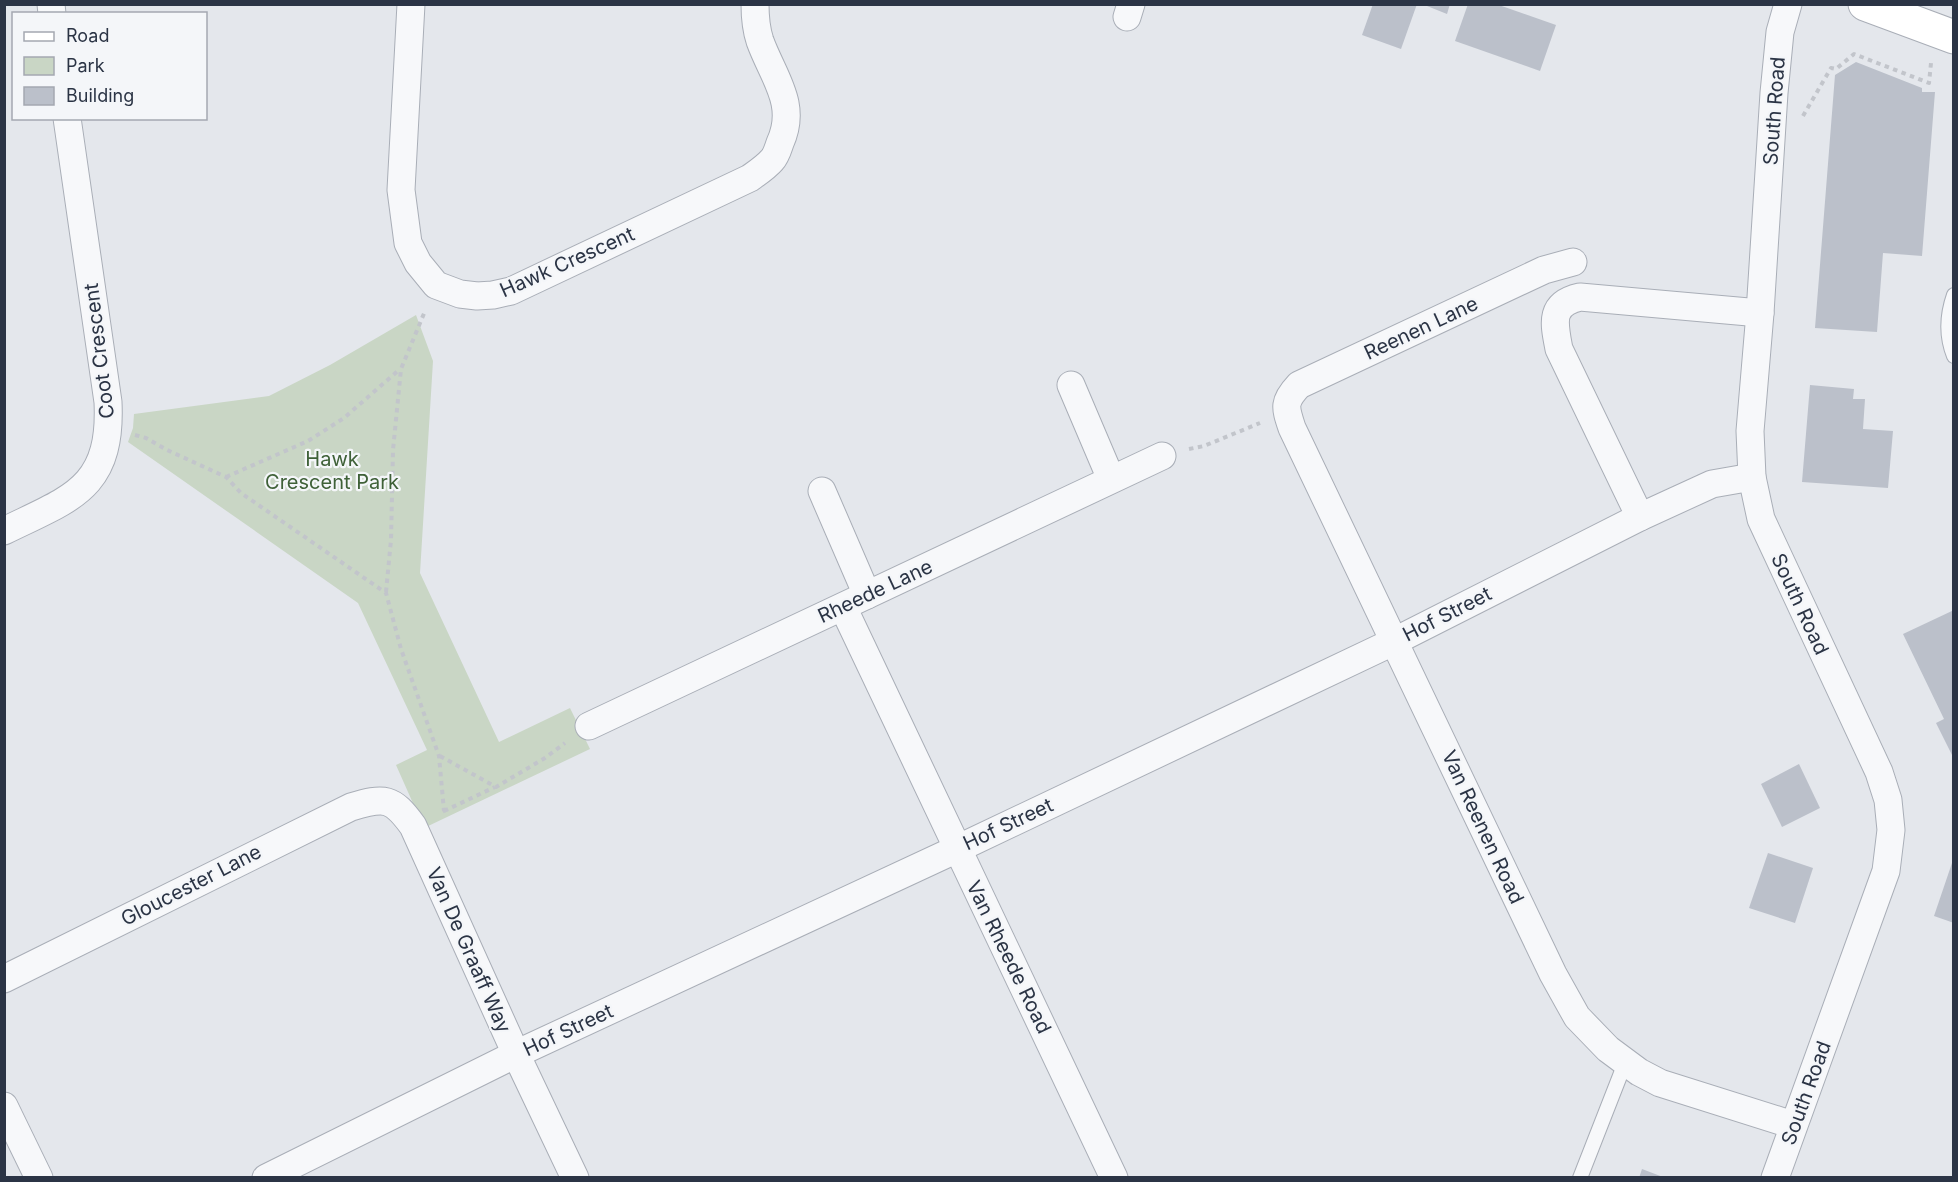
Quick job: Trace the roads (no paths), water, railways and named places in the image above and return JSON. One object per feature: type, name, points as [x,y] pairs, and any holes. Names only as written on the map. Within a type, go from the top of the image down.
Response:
[{"type":"street","name":"Hawk Crescent","points":[[411,4],[401,190],[408,243],[418,263],[436,285],[460,294],[477,296],[511,291],[750,178],[773,159],[784,134],[786,108],[778,80],[759,40],[755,21],[755,4]]},
{"type":"street","name":"South Road","points":[[1775,1178],[1886,871],[1890,830],[1888,800],[1879,772],[1761,519],[1752,477],[1750,431],[1774,93],[1780,32],[1788,4]]},
{"type":"street","points":[[1865,4],[1943,46]]},
{"type":"street","name":"Coot Crescent","points":[[4,531],[59,505],[82,488],[103,459],[108,428],[108,402],[67,120]]},
{"type":"street","name":"Reenen Lane","points":[[1287,412],[1288,397],[1299,385],[1544,270],[1573,262]]},
{"type":"street","points":[[1640,517],[1559,349],[1554,322],[1556,312],[1563,303],[1580,297],[1760,313]]},
{"type":"street","points":[[1071,385],[1111,479]]},
{"type":"street","name":"Van Reenen Road","points":[[1287,412],[1297,438],[1558,983],[1577,1017],[1625,1063],[1660,1083],[1793,1125]]},
{"type":"street","name":"Rheede Lane","points":[[589,726],[1162,456]]},
{"type":"street","name":"Hof Street","points":[[266,1178],[516,1054],[957,849],[1395,641],[1640,517],[1712,484],[1752,477]]},
{"type":"street","points":[[822,491],[867,595]]},
{"type":"street","name":"Van Rheede Road","points":[[843,607],[1114,1178]]},
{"type":"street","name":"Van De Graaff Way","points":[[380,801],[395,805],[413,826],[575,1178]]},
{"type":"street","name":"Gloucester Lane","points":[[4,979],[351,807],[380,801]]},
{"type":"street","points":[[4,1106],[39,1178]]},
{"type":"lane","points":[[1953,295],[1948,331],[1953,356]]},
{"type":"lane","points":[[1580,1178],[1625,1063]]},
{"type":"park label","name":"Hawk Crescent Park","points":[[332,470]]}]
